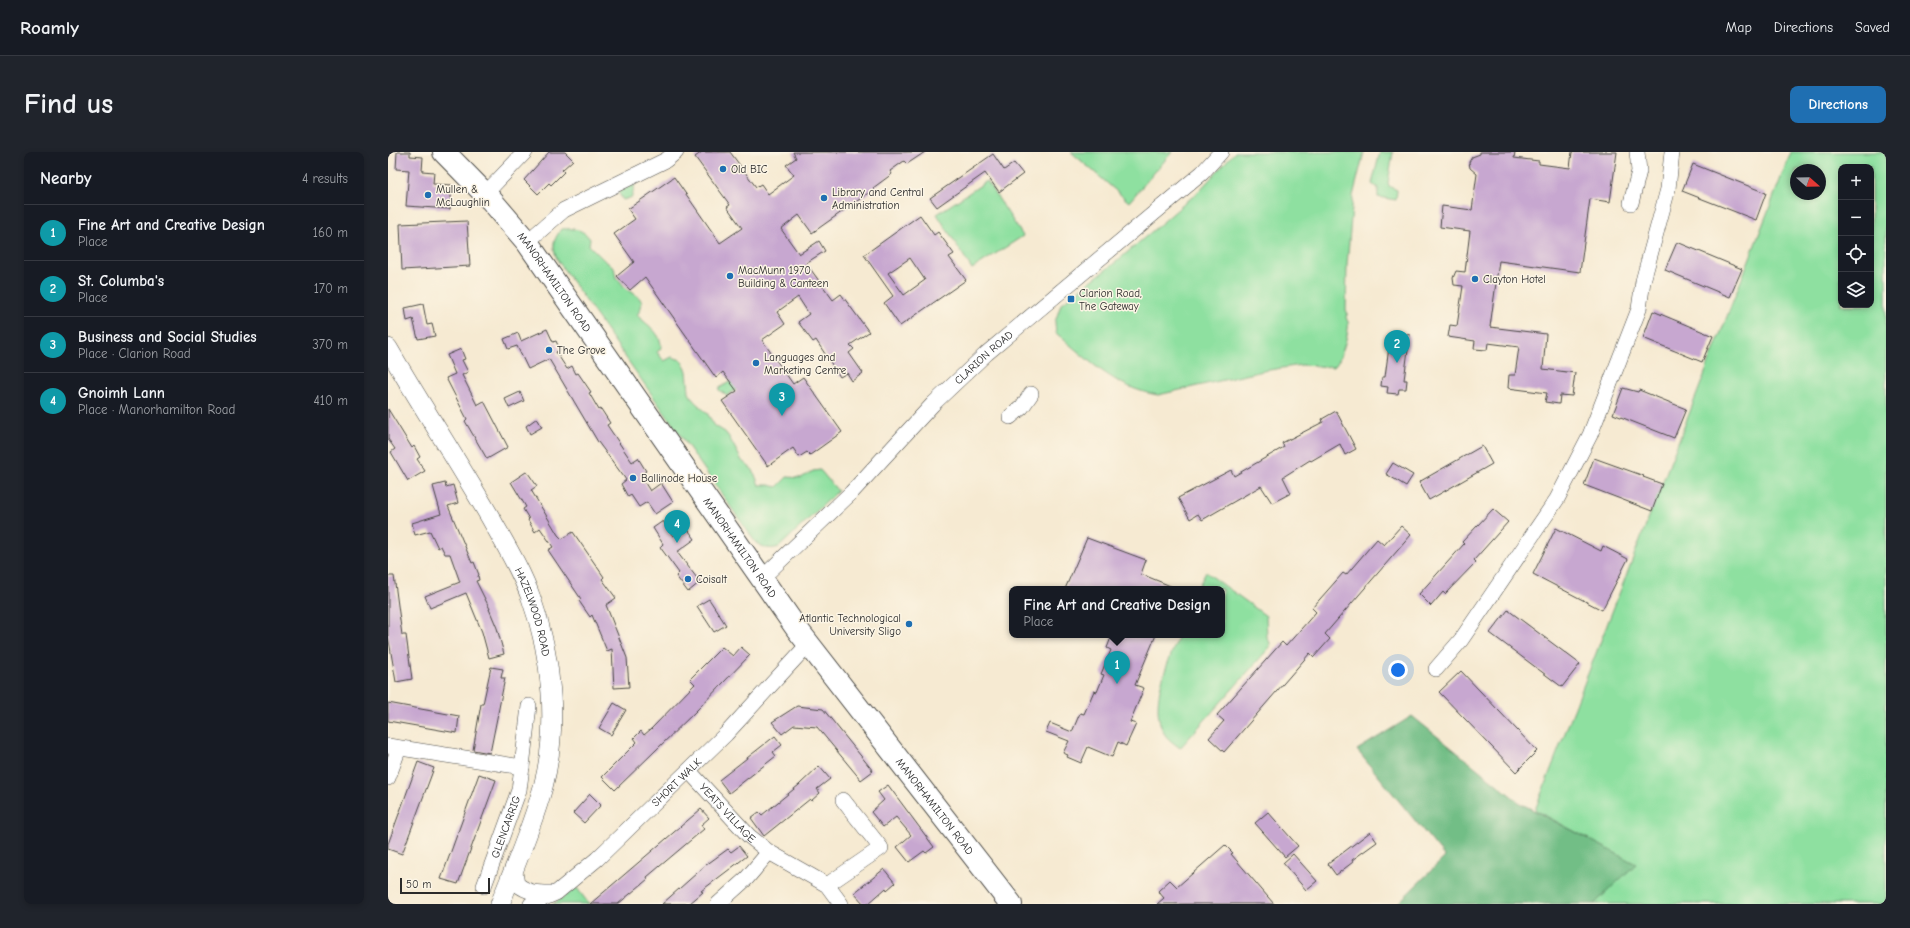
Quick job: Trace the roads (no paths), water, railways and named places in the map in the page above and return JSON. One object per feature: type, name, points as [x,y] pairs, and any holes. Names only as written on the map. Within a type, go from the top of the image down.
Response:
[{"type":"highway","name":"MANORHAMILTON ROAD","points":[[444,152],[485,194],[527,242],[810,645],[1011,904]]},
{"type":"main road","name":"HAZELWOOD ROAD","points":[[388,348],[511,555],[531,598],[542,635],[549,672],[551,710],[549,749],[543,786],[500,904]]},
{"type":"street","points":[[485,194],[525,152]]},
{"type":"street","points":[[527,242],[564,210],[666,160],[676,152]]},
{"type":"street","name":"CLARION ROAD","points":[[762,578],[851,493],[934,404],[982,358],[1025,320],[1202,173],[1221,152]]},
{"type":"street","points":[[1631,203],[1639,171],[1637,152]]},
{"type":"street","points":[[1436,669],[1461,640],[1557,499],[1590,435],[1639,308],[1643,281],[1668,189],[1672,152]]},
{"type":"street","points":[[1010,417],[1022,407],[1031,394]]},
{"type":"street","name":"SHORT WALK","points":[[531,904],[556,892],[597,859],[690,770],[757,702],[802,651],[810,645]]},
{"type":"street","name":"GLENCARRIG","points":[[484,886],[519,790],[529,706]]},
{"type":"street","points":[[388,778],[393,747],[522,767]]},
{"type":"street","name":"YEATS VILLAGE","points":[[690,770],[749,836],[769,852],[827,886],[841,904]]},
{"type":"street","points":[[827,886],[881,848],[843,800]]},
{"type":"street","points":[[723,903],[769,852]]},
{"type":"street","points":[[514,867],[517,884],[525,891],[536,893],[556,892]]},
{"type":"place","name":"Old BIC","points":[[723,169]]},
{"type":"place","name":"Mullen & McLaughlin","points":[[428,195]]},
{"type":"place","name":"Library and Central Administration","points":[[824,198]]},
{"type":"place","name":"MacMunn 1970 Building & Canteen","points":[[730,276]]},
{"type":"place","name":"Clayton Hotel","points":[[1475,279]]},
{"type":"place","name":"Clarion Road, The Gateway","points":[[1071,299]]},
{"type":"place","name":"The Grove","points":[[549,350]]},
{"type":"place","name":"Languages and Marketing Centre","points":[[756,363]]},
{"type":"place","name":"St. Columba's","points":[[1397,363]]},
{"type":"place","name":"Business and Social Studies","points":[[782,416]]},
{"type":"place","name":"Ballinode House","points":[[633,478]]},
{"type":"place","name":"Gnoimh Lann","points":[[677,543]]},
{"type":"place","name":"Coisalt","points":[[688,579]]},
{"type":"place","name":"Atlantic Technological University Sligo","points":[[909,624]]},
{"type":"place","name":"Fine Art and Creative Design","points":[[1117,684]]}]
